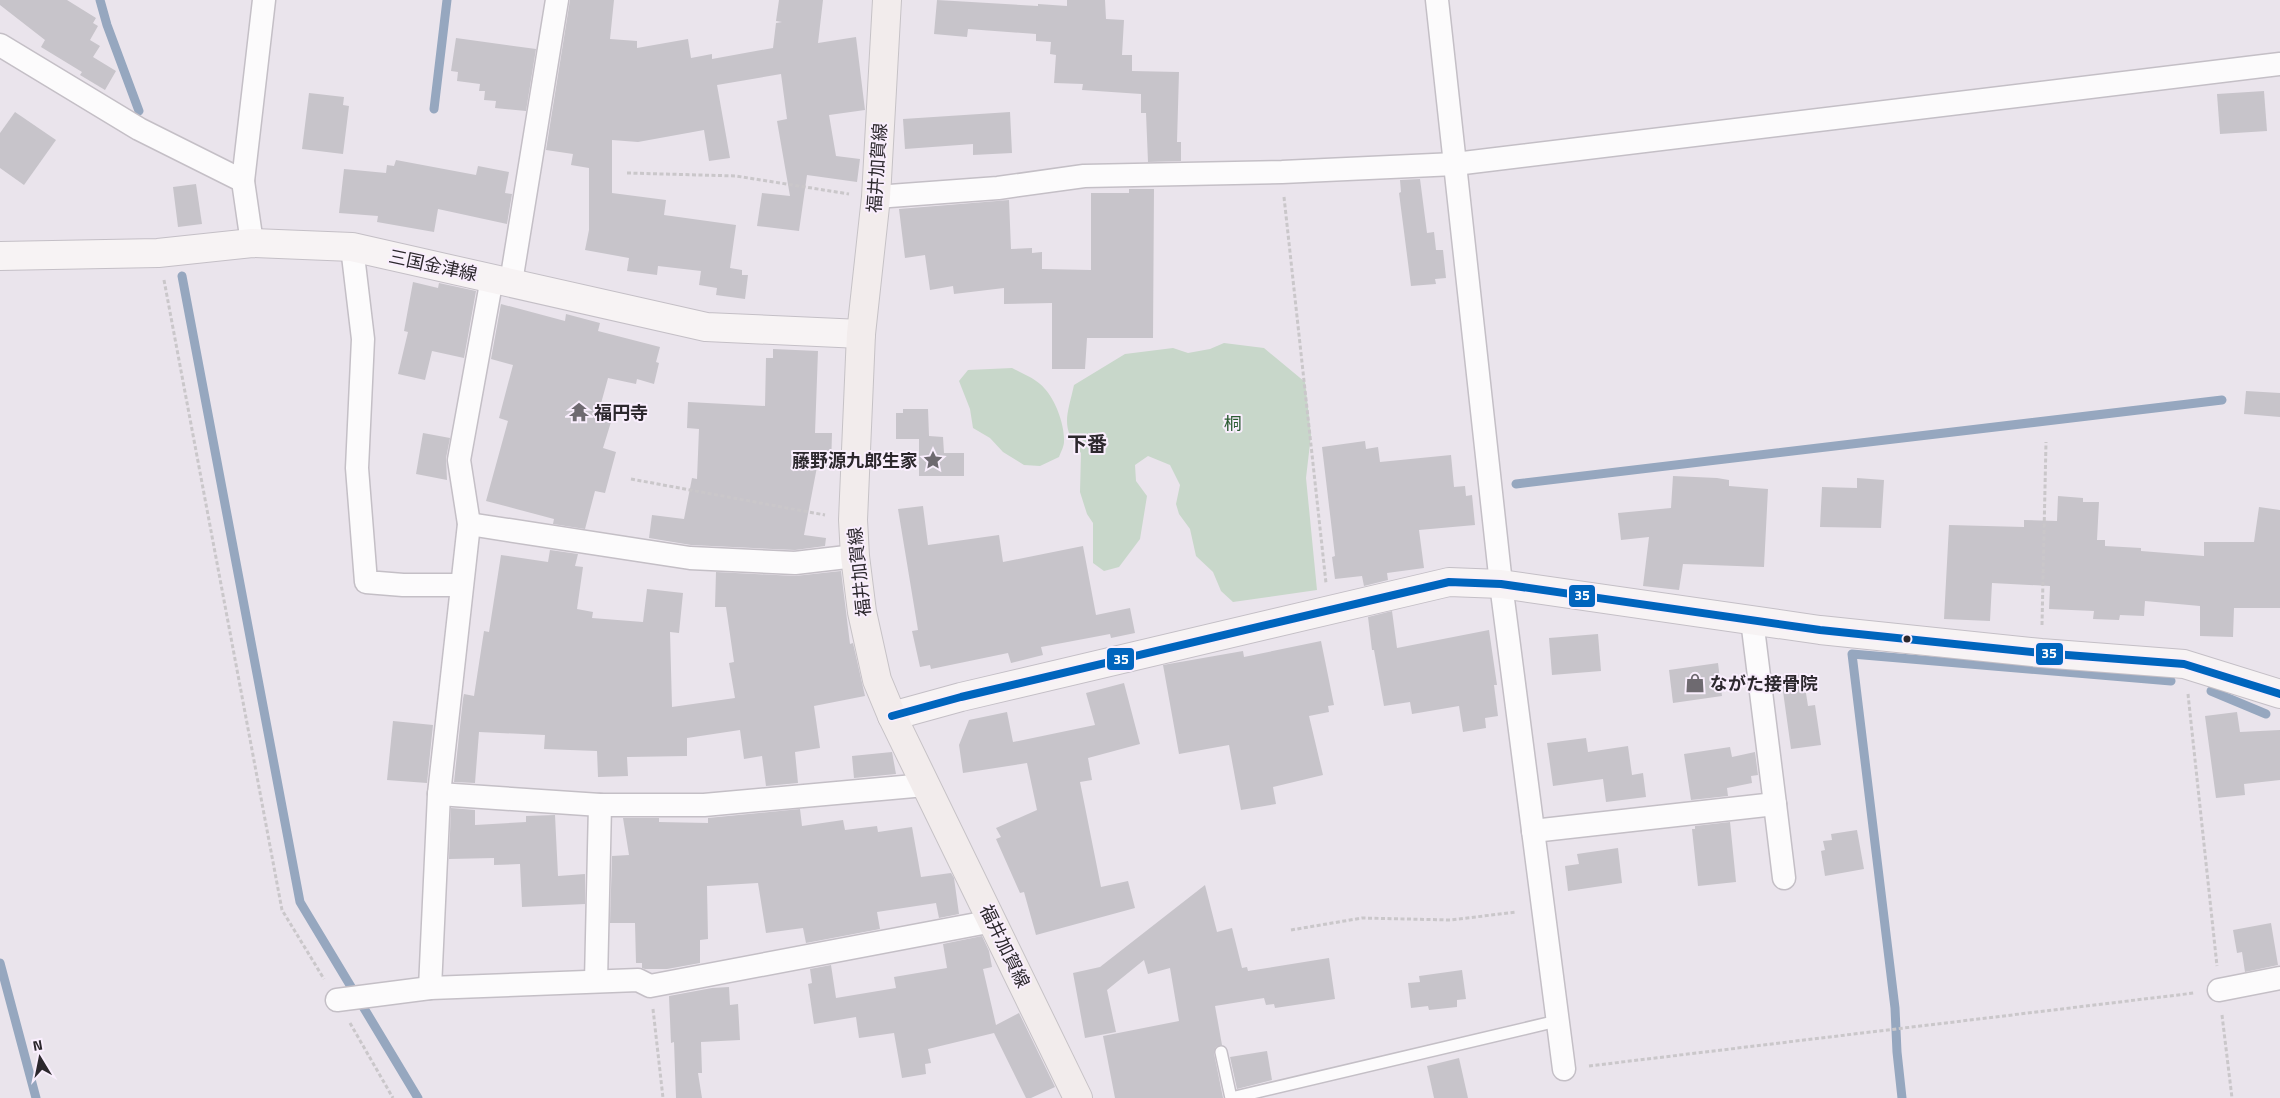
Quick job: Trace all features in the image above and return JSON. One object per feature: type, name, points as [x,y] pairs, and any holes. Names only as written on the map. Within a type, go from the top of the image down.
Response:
[{"type":"main road","name":"福井加賀線","points":[[887,0],[863,196],[853,520],[855,556],[862,612],[873,664],[882,694],[1078,1098]]},
{"type":"main road","name":"三国金津線","points":[[0,256],[158,253],[252,243],[352,247],[706,327],[860,334]]},
{"type":"main road","points":[[892,716],[961,697],[1449,582],[1501,584],[1820,630],[2041,653],[2184,664],[2279,691]]},
{"type":"street","points":[[252,243],[244,181],[264,0]]},
{"type":"street","points":[[430,988],[439,794],[469,524],[459,460],[501,280],[557,0]]},
{"type":"street","points":[[1437,0],[1501,584],[1564,1069]]},
{"type":"street","points":[[0,45],[139,129],[244,181]]},
{"type":"street","points":[[863,196],[998,188],[1084,176],[1282,172],[1455,164],[2280,64]]},
{"type":"street","points":[[352,247],[362,339],[357,468],[366,582],[403,585],[461,585]]},
{"type":"street","points":[[469,524],[690,558],[794,563],[855,556]]},
{"type":"street","points":[[1752,620],[1784,878]]},
{"type":"street","points":[[439,794],[600,804],[704,805],[925,785]]},
{"type":"street","points":[[596,981],[600,804]]},
{"type":"street","points":[[1533,831],[1774,804]]},
{"type":"street","points":[[337,1000],[430,988],[638,980],[650,986],[993,921]]},
{"type":"street","points":[[2219,990],[2280,978]]},
{"type":"lane","points":[[1221,1052],[1231,1098],[1557,1020]]},
{"type":"path","points":[[627,172],[736,176],[863,196]]},
{"type":"path","points":[[1282,172],[1327,589]]},
{"type":"path","points":[[158,253],[282,910],[394,1098]]},
{"type":"path","points":[[2041,653],[2046,442]]},
{"type":"path","points":[[631,479],[853,520]]},
{"type":"path","points":[[2184,664],[2232,1098]]},
{"type":"path","points":[[1291,930],[1362,918],[1450,920],[1543,908]]},
{"type":"path","points":[[650,986],[664,1098]]},
{"type":"path","points":[[1564,1069],[2219,990]]},
{"type":"green space","name":"桐","points":[[1224,343],[1264,348],[1305,382],[1311,435],[1306,478],[1317,590],[1233,602],[1221,591],[1213,572],[1196,556],[1190,529],[1179,514],[1176,504],[1180,485],[1170,465],[1148,456],[1135,465],[1136,481],[1147,496],[1140,539],[1119,567],[1104,571],[1093,563],[1093,523],[1087,514],[1080,492],[1081,453],[1070,435],[1067,421],[1074,385],[1125,354],[1173,348],[1188,353],[1210,349]]},
{"type":"green space","points":[[1012,368],[1042,385],[1053,400],[1061,421],[1064,442],[1059,457],[1040,466],[1024,465],[1003,452],[990,438],[973,428],[970,409],[959,381],[968,370]]},
{"type":"building","points":[[0,0],[67,0],[96,18],[93,23],[98,26],[90,40],[100,46],[93,57],[116,71],[105,90],[80,75],[82,72],[41,47],[45,40],[0,5]]},
{"type":"building","points":[[570,0],[614,0],[610,39],[637,41],[637,48],[688,39],[691,58],[712,54],[712,59],[773,48],[776,23],[782,22],[776,21],[779,0],[823,0],[818,43],[856,37],[865,110],[829,115],[836,156],[860,159],[857,182],[807,175],[799,231],[757,226],[762,193],[790,196],[777,121],[787,119],[781,74],[717,85],[730,158],[709,161],[704,130],[638,142],[612,140],[612,193],[666,200],[664,215],[736,225],[730,268],[742,270],[742,275],[748,275],[745,299],[716,295],[717,288],[699,285],[701,271],[658,266],[657,275],[627,271],[629,258],[585,250],[589,230],[589,168],[571,165],[573,154],[546,150]]},
{"type":"building","points":[[937,0],[1067,6],[1067,0],[1105,0],[1106,19],[1124,20],[1122,55],[1132,55],[1132,71],[1179,72],[1177,142],[1181,142],[1181,161],[1148,162],[1146,113],[1141,113],[1141,94],[1082,90],[1083,84],[1054,83],[1056,55],[1050,54],[1051,42],[1036,41],[1036,34],[968,29],[967,37],[934,34]]},
{"type":"building","points":[[456,38],[536,49],[526,111],[495,108],[496,101],[484,100],[485,91],[479,91],[480,84],[457,81],[458,72],[451,71]]},
{"type":"building","points":[[2264,91],[2267,131],[2220,134],[2217,94]]},
{"type":"building","points":[[309,93],[344,97],[343,105],[349,106],[343,154],[302,149]]},
{"type":"building","points":[[15,112],[56,140],[24,185],[0,168],[0,133]]},
{"type":"building","points":[[1010,112],[1012,153],[973,155],[973,144],[905,149],[903,119]]},
{"type":"building","points":[[396,160],[476,175],[478,166],[509,172],[505,193],[512,194],[507,224],[438,209],[434,232],[377,222],[378,216],[339,213],[344,169],[386,173],[387,165],[394,166]]},
{"type":"building","points":[[1420,179],[1427,233],[1434,232],[1436,250],[1443,250],[1446,278],[1435,279],[1436,284],[1411,286],[1399,193],[1401,192],[1400,180]]},
{"type":"building","points":[[196,184],[202,224],[178,227],[173,187]]},
{"type":"building","points":[[1129,189],[1154,189],[1153,338],[1087,338],[1085,369],[1052,369],[1052,303],[1004,304],[1004,288],[954,294],[953,286],[930,290],[925,255],[905,258],[899,209],[1009,200],[1011,249],[1032,248],[1032,253],[1042,252],[1042,269],[1091,270],[1091,193],[1129,193]]},
{"type":"building","points":[[413,282],[438,288],[439,283],[476,291],[464,358],[432,351],[425,380],[398,374],[408,332],[404,331]]},
{"type":"building","points":[[501,304],[565,321],[566,314],[600,323],[598,331],[660,347],[656,362],[659,363],[654,384],[637,379],[636,384],[608,378],[597,418],[611,422],[603,448],[616,452],[605,493],[595,491],[585,529],[553,524],[554,519],[486,501],[508,421],[499,418],[513,365],[491,359]]},
{"type":"building","points":[[773,349],[818,351],[815,433],[832,433],[831,467],[817,467],[804,535],[826,538],[825,546],[795,550],[691,545],[649,538],[652,515],[684,519],[692,478],[697,479],[699,429],[687,428],[688,402],[765,406],[766,358],[773,358]]},
{"type":"building","points":[[2246,391],[2280,393],[2280,417],[2244,414]]},
{"type":"building","points":[[903,409],[928,409],[929,436],[943,437],[944,453],[964,453],[964,476],[919,476],[919,439],[896,439],[896,413],[903,413]]},
{"type":"building","points":[[423,433],[450,438],[446,458],[447,480],[416,474]]},
{"type":"building","points":[[1365,441],[1366,449],[1378,447],[1380,462],[1451,455],[1454,487],[1465,486],[1466,496],[1472,495],[1475,525],[1419,530],[1424,568],[1387,573],[1388,580],[1364,586],[1362,576],[1335,579],[1332,557],[1335,556],[1322,447]]},
{"type":"building","points":[[1673,476],[1717,478],[1729,480],[1729,486],[1768,489],[1764,567],[1683,564],[1679,590],[1643,586],[1649,537],[1621,540],[1618,513],[1671,508]]},
{"type":"building","points":[[1857,478],[1884,480],[1881,528],[1820,527],[1822,487],[1857,488]]},
{"type":"building","points":[[2058,496],[2083,498],[2083,502],[2099,502],[2097,540],[2105,540],[2105,546],[2141,548],[2141,551],[2204,556],[2204,542],[2254,542],[2259,507],[2280,510],[2280,608],[2234,608],[2233,637],[2200,636],[2200,606],[2145,601],[2144,616],[2120,615],[2119,620],[2093,619],[2094,611],[2049,609],[2050,586],[1992,583],[1990,621],[1944,619],[1949,525],[2024,527],[2024,520],[2057,521]]},
{"type":"building","points":[[923,506],[928,545],[999,535],[1003,562],[1083,546],[1096,615],[1130,608],[1135,633],[1111,638],[1110,634],[1041,647],[1043,655],[1011,663],[1008,653],[931,669],[930,665],[920,667],[912,631],[918,630],[898,509]]},
{"type":"building","points":[[550,550],[578,554],[575,566],[583,567],[577,609],[593,612],[592,618],[643,622],[647,589],[683,593],[679,633],[670,632],[672,707],[735,698],[729,663],[734,662],[726,607],[715,607],[716,572],[795,576],[841,571],[850,644],[853,643],[865,696],[814,706],[820,748],[795,752],[798,783],[766,786],[762,756],[744,759],[740,730],[687,738],[687,756],[627,757],[628,776],[598,777],[597,751],[544,749],[545,735],[479,732],[475,783],[454,782],[464,694],[474,696],[484,631],[489,632],[501,555],[548,562]]},
{"type":"building","points":[[1392,611],[1397,648],[1489,630],[1497,685],[1494,685],[1498,716],[1485,718],[1486,728],[1463,732],[1459,706],[1412,714],[1410,702],[1384,706],[1374,650],[1372,650],[1368,617]]},
{"type":"building","points":[[1598,634],[1601,671],[1552,675],[1549,638]]},
{"type":"building","points":[[1321,641],[1334,705],[1328,706],[1329,712],[1309,716],[1323,775],[1273,787],[1276,804],[1241,810],[1229,745],[1179,754],[1163,665],[1243,651],[1244,657]]},
{"type":"building","name":"ながた接骨院","points":[[1718,663],[1722,696],[1673,703],[1669,670]]},
{"type":"building","points":[[1803,674],[1808,706],[1815,705],[1821,745],[1791,749],[1781,677]]},
{"type":"building","points":[[1124,683],[1140,744],[1088,758],[1092,780],[1080,782],[1101,887],[1128,881],[1135,908],[1036,935],[1024,892],[1020,893],[996,839],[1001,837],[996,828],[1037,810],[1027,763],[963,773],[959,745],[969,720],[1007,712],[1013,742],[1095,725],[1086,693]]},
{"type":"building","points":[[2237,712],[2240,732],[2280,730],[2280,780],[2244,784],[2245,795],[2216,798],[2205,716]]},
{"type":"building","points":[[393,721],[433,725],[427,783],[387,780]]},
{"type":"building","points":[[1586,738],[1588,752],[1628,746],[1632,775],[1643,773],[1646,797],[1606,802],[1603,779],[1553,786],[1547,743]]},
{"type":"building","points":[[1730,747],[1732,757],[1755,752],[1758,775],[1751,776],[1752,783],[1727,788],[1728,796],[1691,800],[1684,754]]},
{"type":"building","points":[[892,752],[896,774],[854,778],[852,756]]},
{"type":"building","points":[[451,808],[475,810],[475,825],[526,822],[526,816],[555,815],[558,876],[585,874],[585,904],[522,907],[520,864],[494,865],[494,858],[449,859]]},
{"type":"building","points":[[800,809],[802,826],[843,820],[845,830],[877,826],[878,832],[912,827],[921,877],[951,873],[954,878],[959,914],[939,918],[936,903],[877,912],[880,929],[806,943],[803,928],[766,933],[758,883],[707,886],[708,939],[700,940],[700,963],[667,969],[645,969],[642,968],[642,963],[636,963],[635,923],[610,923],[612,856],[629,855],[623,818],[659,818],[659,822],[708,823],[708,818]]},
{"type":"building","points":[[1730,822],[1736,882],[1698,886],[1692,829],[1695,829],[1695,826]]},
{"type":"building","points":[[1857,830],[1864,869],[1825,876],[1821,851],[1825,850],[1823,841],[1832,840],[1831,834]]},
{"type":"building","points":[[1618,848],[1622,883],[1568,891],[1565,866],[1579,864],[1577,854]]},
{"type":"building","points":[[1205,885],[1217,932],[1232,928],[1242,968],[1247,967],[1248,971],[1329,958],[1335,999],[1275,1008],[1274,1004],[1266,1005],[1264,998],[1215,1006],[1222,1045],[1216,1047],[1214,1053],[1223,1098],[1115,1098],[1103,1036],[1179,1021],[1170,968],[1148,974],[1144,960],[1107,990],[1116,1032],[1085,1038],[1073,973],[1100,967]]},
{"type":"building","points":[[2271,923],[2278,965],[2245,972],[2242,952],[2237,953],[2233,930]]},
{"type":"building","points":[[982,936],[989,951],[992,967],[983,969],[996,1025],[1019,1013],[1055,1087],[1031,1098],[1026,1098],[994,1033],[928,1049],[931,1063],[925,1064],[926,1074],[902,1078],[894,1033],[859,1038],[856,1017],[814,1024],[808,984],[812,983],[810,969],[831,965],[836,998],[896,988],[894,977],[947,968],[943,944]]},
{"type":"building","points":[[1462,970],[1466,999],[1457,1000],[1457,1007],[1429,1010],[1428,1006],[1411,1008],[1408,983],[1420,982],[1419,976]]},
{"type":"building","points":[[729,987],[730,1005],[738,1004],[740,1040],[701,1042],[702,1073],[698,1073],[702,1098],[676,1098],[674,1042],[671,1043],[669,996],[712,988]]},
{"type":"building","points":[[1267,1051],[1272,1080],[1237,1089],[1230,1057]]},
{"type":"building","points":[[1459,1058],[1468,1098],[1434,1098],[1427,1066]]},
{"type":"waterway","points":[[100,0],[107,25],[139,111]]},
{"type":"waterway","points":[[434,109],[447,0]]},
{"type":"waterway","points":[[182,276],[300,902],[418,1098]]},
{"type":"waterway","points":[[1516,484],[2222,400]]},
{"type":"waterway","points":[[1902,1098],[1895,1008],[1852,654],[2171,681]]},
{"type":"waterway","points":[[2211,691],[2266,714]]},
{"type":"waterway","points":[[0,963],[36,1098]]},
{"type":"transit line","name":"35","points":[[892,716],[961,697],[1449,582],[1501,584],[1820,630],[2041,653],[2184,664],[2280,694]]},
{"type":"place","name":"福円寺","points":[[579,412]]},
{"type":"place","name":"藤野源九郎生家","points":[[933,460]]},
{"type":"place","name":"ながた接骨院","points":[[1695,683]]},
{"type":"district","name":"下番","points":[[1087,443]]}]
